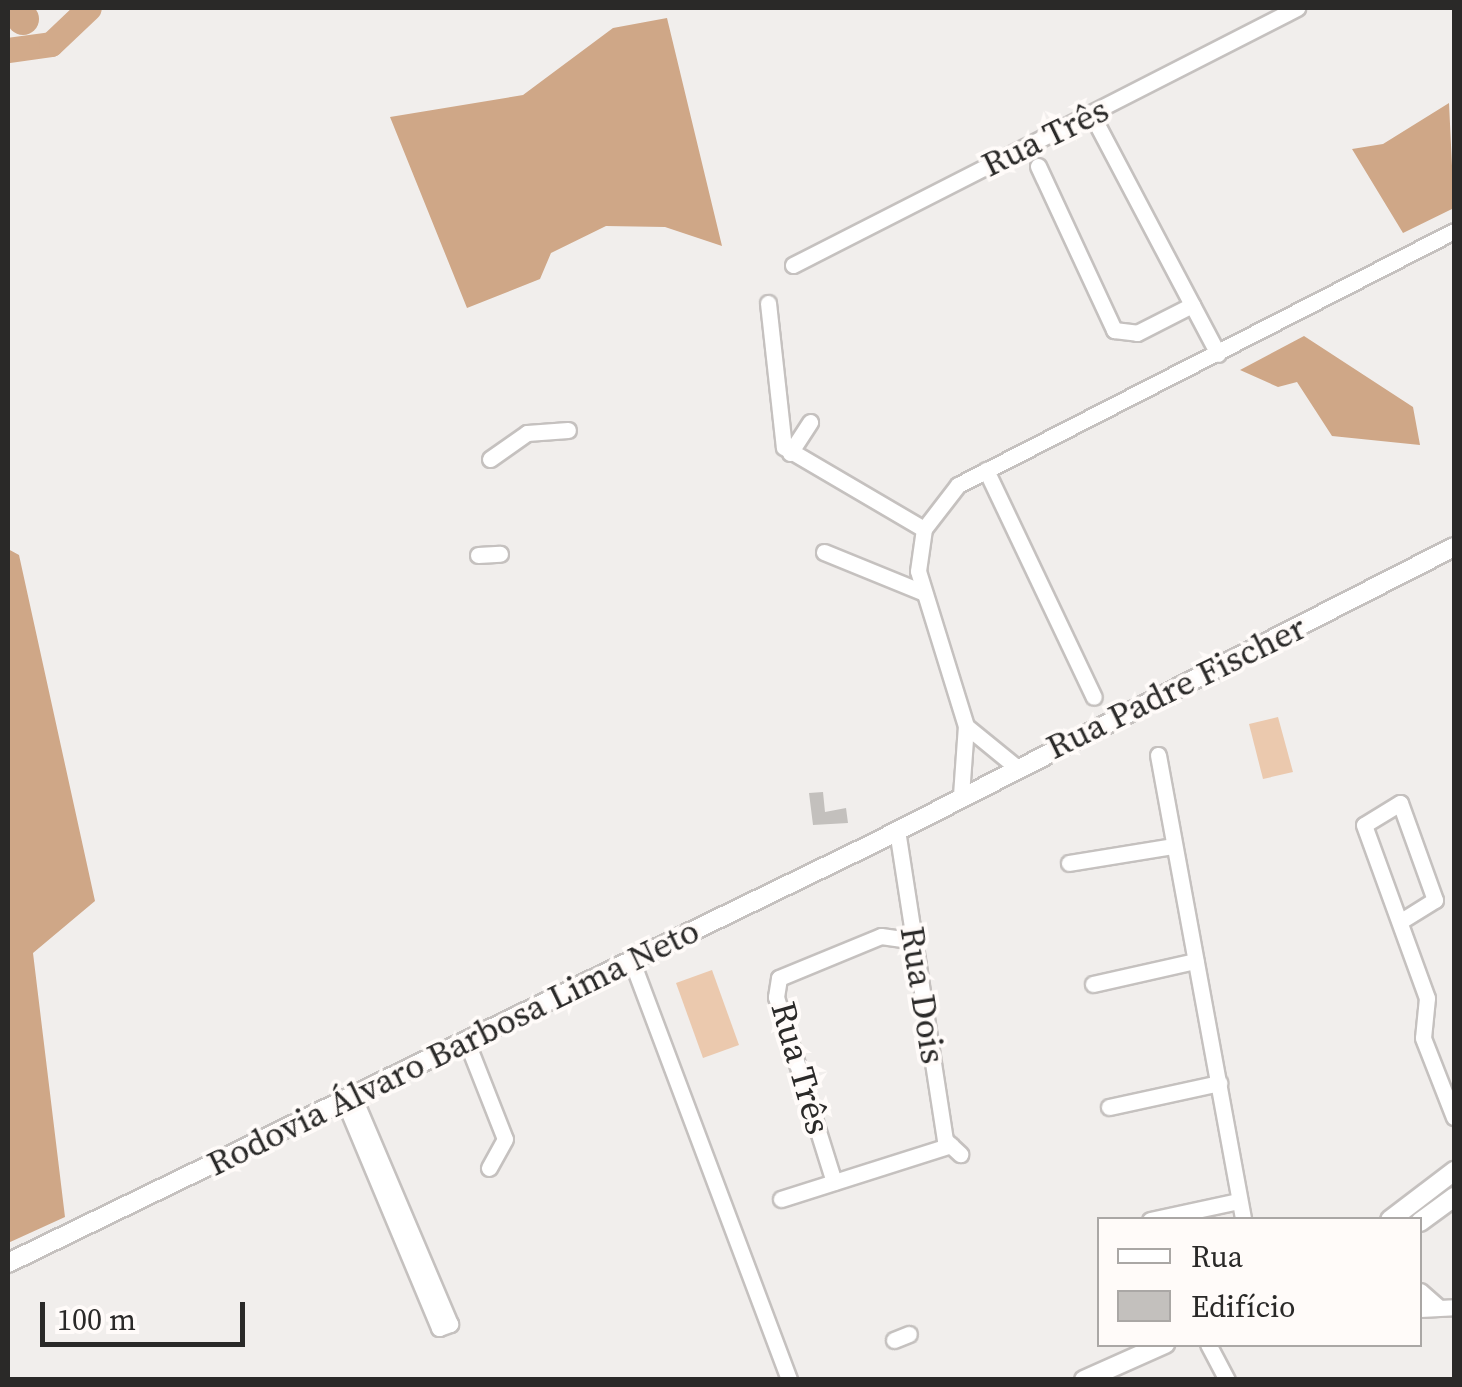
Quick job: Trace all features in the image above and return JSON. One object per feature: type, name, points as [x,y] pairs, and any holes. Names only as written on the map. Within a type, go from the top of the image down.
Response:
[{"type":"main road","name":"Rua Padre Fischer","points":[[898,830],[1015,766],[1454,547]]},
{"type":"main road","name":"Rodovia Álvaro Barbosa Lima Neto","points":[[8,1263],[349,1101],[898,830]]},
{"type":"main road","points":[[1394,1217],[1454,1171]]},
{"type":"main road","points":[[1422,1221],[1454,1197]]},
{"type":"main road","points":[[1084,1380],[1113,1374],[1160,1347]]},
{"type":"street","name":"Rua Três","points":[[792,266],[1297,8]]},
{"type":"street","points":[[1092,115],[1218,354]]},
{"type":"street","points":[[1038,166],[1114,330],[1137,333],[1192,305]]},
{"type":"street","points":[[961,795],[966,726],[922,592],[924,529],[958,486],[1454,230]]},
{"type":"street","points":[[768,303],[777,429],[790,453],[924,529]]},
{"type":"street","points":[[790,453],[810,422]]},
{"type":"street","points":[[490,459],[527,433],[568,430]]},
{"type":"street","points":[[986,470],[1094,697]]},
{"type":"street","points":[[824,552],[922,592]]},
{"type":"street","points":[[478,555],[500,554]]},
{"type":"street","points":[[966,726],[1015,766]]},
{"type":"street","points":[[1158,755],[1242,1217]]},
{"type":"street","points":[[1401,921],[1434,900],[1400,804],[1364,821],[1427,998],[1424,1038],[1454,1117]]},
{"type":"street","name":"Rua Dois","points":[[898,830],[955,1149]]},
{"type":"street","points":[[1069,862],[1173,846]]},
{"type":"street","name":"Rua Três","points":[[834,1182],[776,997],[778,978],[881,936],[915,941]]},
{"type":"street","points":[[631,959],[788,1380]]},
{"type":"street","points":[[1093,984],[1195,962]]},
{"type":"street","points":[[466,1040],[506,1139],[489,1168]]},
{"type":"street","points":[[1109,1107],[1219,1083]]},
{"type":"street","points":[[349,1101],[450,1324],[440,1328],[349,1101]]},
{"type":"street","name":"Rua Três","points":[[781,1199],[955,1149]]},
{"type":"street","points":[[1163,1217],[1239,1200]]},
{"type":"street","points":[[1422,1293],[1437,1306]]},
{"type":"street","points":[[1422,1309],[1454,1307]]},
{"type":"street","points":[[1210,1347],[1226,1380]]},
{"type":"shaded area","points":[[23,3],[34,8],[39,19],[34,30],[23,35],[12,30],[7,19],[12,8]]},
{"type":"shaded area","points":[[667,18],[722,246],[665,227],[606,226],[551,253],[540,279],[467,308],[390,117],[523,95],[613,28]]},
{"type":"shaded area","points":[[1449,103],[1454,208],[1403,233],[1352,149],[1383,144]]},
{"type":"shaded area","points":[[1304,336],[1413,407],[1420,445],[1332,436],[1297,382],[1278,387],[1240,370]]},
{"type":"shaded area","points":[[8,549],[19,555],[95,901],[33,953],[65,1217],[8,1243]]},
{"type":"shaded area","points":[[1278,717],[1293,772],[1263,779],[1249,724]]},
{"type":"shaded area","points":[[712,970],[739,1045],[703,1058],[676,983]]},
{"type":"building","points":[[823,792],[825,812],[846,808],[848,823],[813,825],[809,793]]},
{"type":"waterway","points":[[8,50],[51,44],[89,8]]}]
